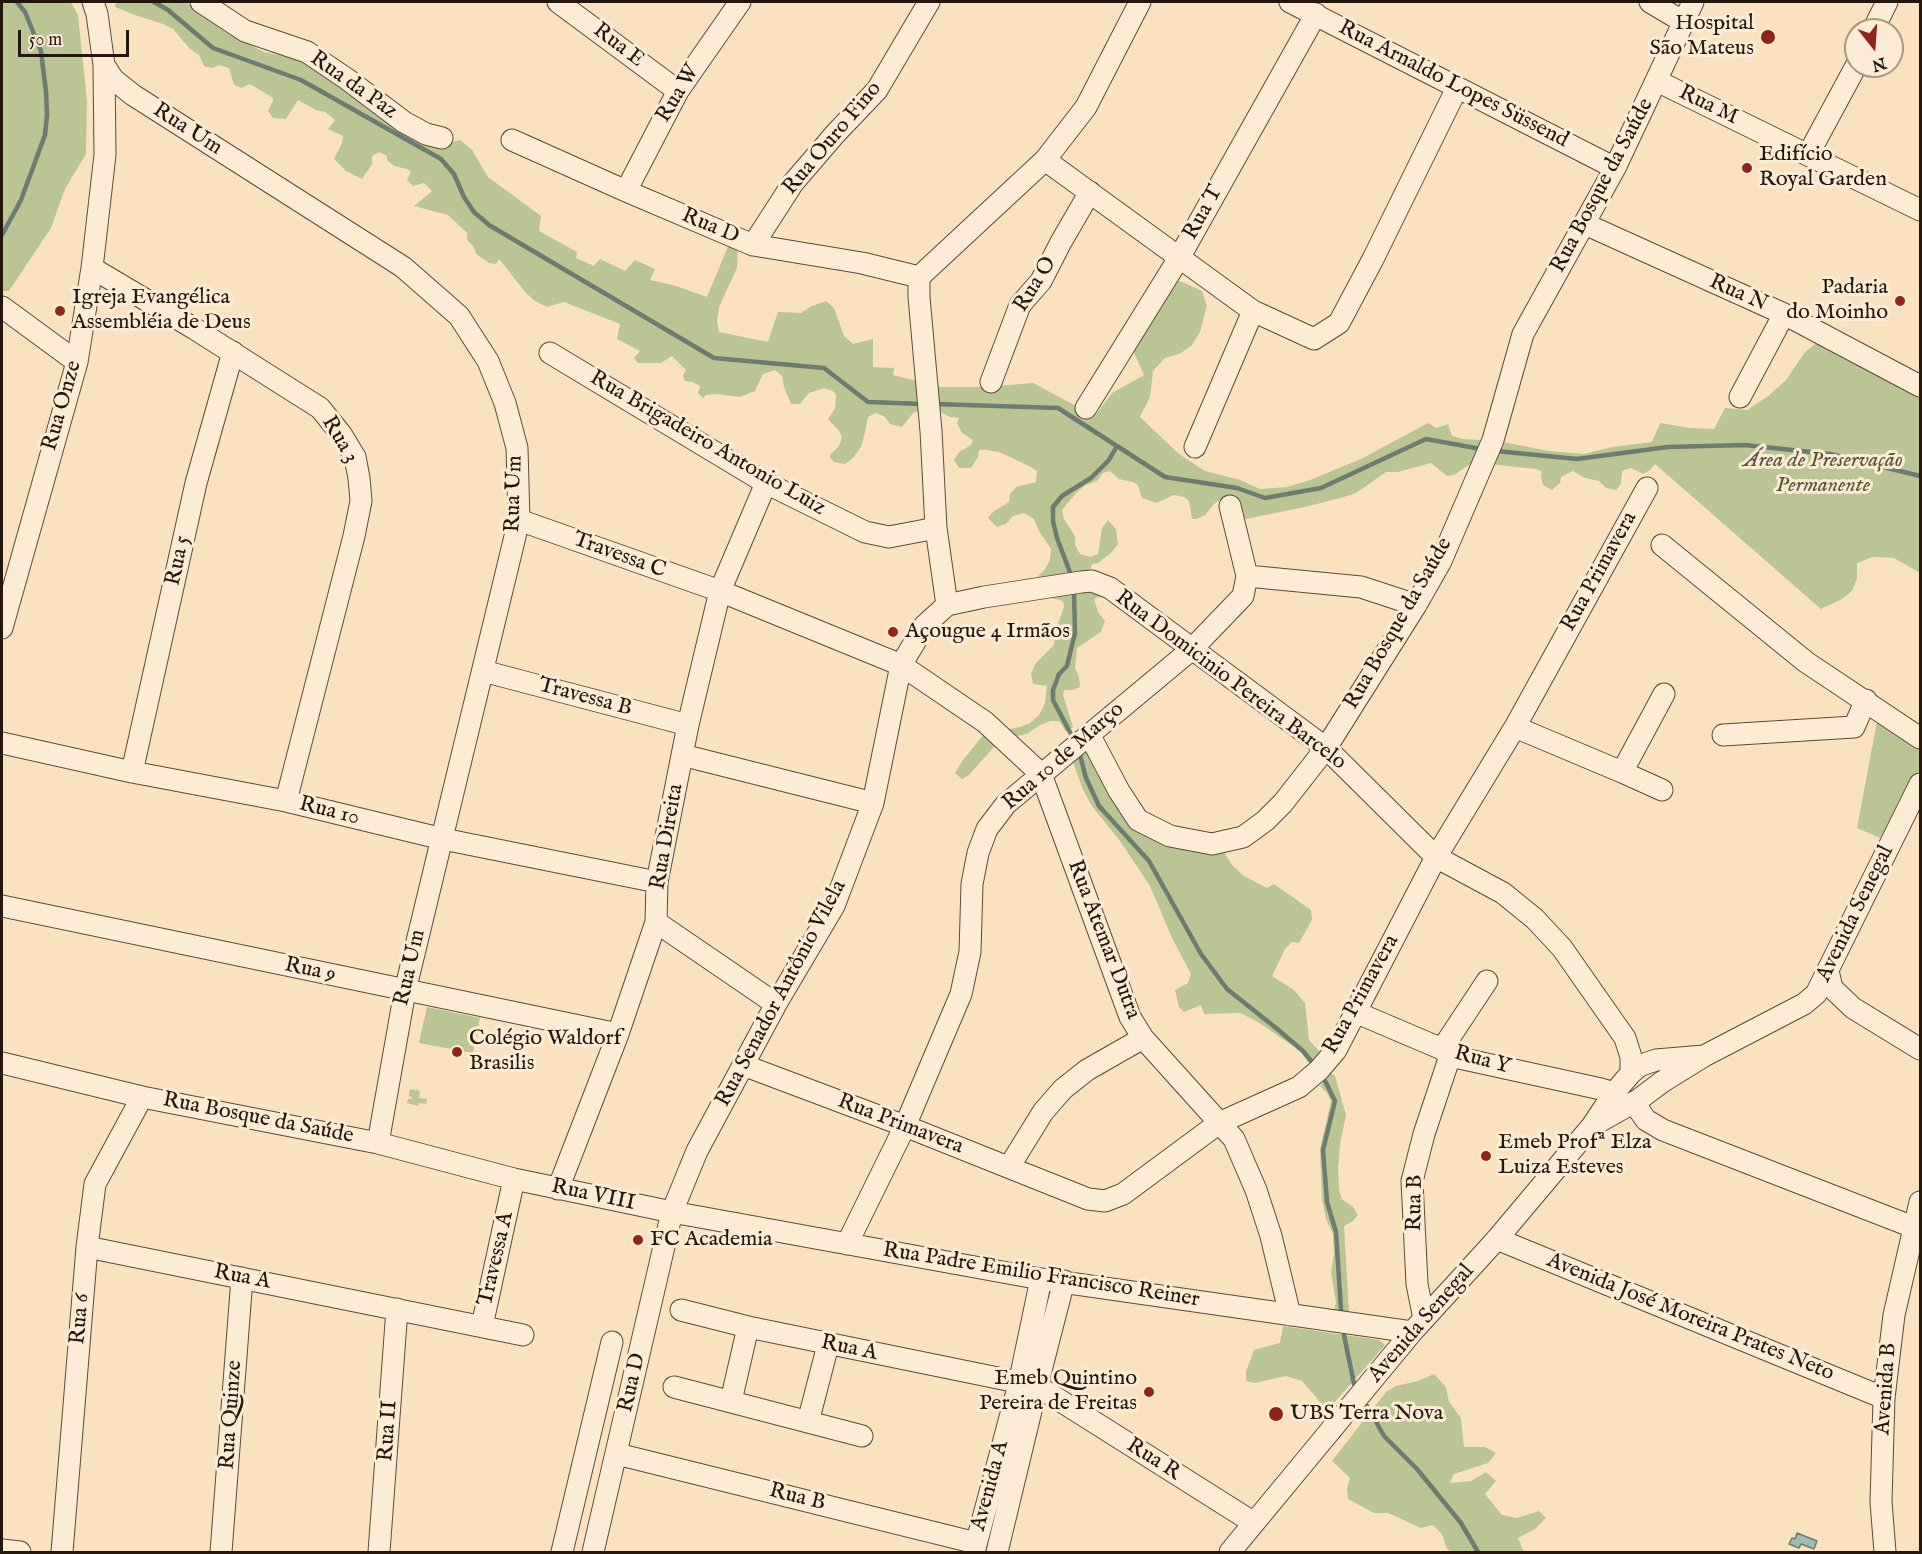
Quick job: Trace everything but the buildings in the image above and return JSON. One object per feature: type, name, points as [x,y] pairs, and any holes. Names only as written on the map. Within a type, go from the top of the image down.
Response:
[{"type":"street","name":"Rua Onze","points":[[83,2],[101,36]]},
{"type":"street","name":"Rua Onze","points":[[2,628],[77,362],[92,268],[105,155],[104,65],[101,36],[93,2]]},
{"type":"street","name":"Rua da Paz","points":[[201,2],[245,31],[307,52],[404,122],[426,134],[441,138]]},
{"type":"street","name":"Rua E","points":[[558,2],[678,91]]},
{"type":"street","name":"Rua W","points":[[626,191],[678,91],[740,2]]},
{"type":"street","name":"Rua Ouro Fino","points":[[753,245],[793,183],[877,90],[929,2]]},
{"type":"street","points":[[901,665],[925,625],[947,605],[936,528],[919,277],[1045,159],[1086,107],[1140,2]]},
{"type":"street","name":"Rua Arnaldo Lopes Süssend","points":[[1290,2],[1615,168]]},
{"type":"street","points":[[1650,2],[1682,21]]},
{"type":"street","name":"Rua Bosque da Saúde","points":[[1089,734],[1137,820],[1170,836],[1212,844],[1242,837],[1265,821],[1283,803],[1326,748],[1441,561],[1493,440],[1523,334],[1615,168],[1657,81],[1682,21],[1693,2]]},
{"type":"street","points":[[1879,18],[1887,2]]},
{"type":"street","name":"Rua T","points":[[1086,408],[1179,258],[1316,14]]},
{"type":"street","name":"Rua Um","points":[[104,65],[113,79],[133,96],[403,267],[459,316],[488,361],[505,403],[517,448],[519,520],[405,991],[378,1143]]},
{"type":"street","points":[[1808,155],[1850,78]]},
{"type":"street","name":"Rua M","points":[[1657,81],[1920,210]]},
{"type":"street","points":[[1045,159],[1179,258],[1189,262],[1253,311],[1314,339],[1339,322],[1373,259],[1456,88]]},
{"type":"street","name":"Rua D","points":[[512,140],[753,245],[862,263],[919,277]]},
{"type":"street","name":"Rua O","points":[[991,382],[1020,306],[1041,282],[1090,192]]},
{"type":"street","name":"Rua N","points":[[1585,224],[1784,314],[1920,386]]},
{"type":"street","name":"Rua 3","points":[[92,268],[233,352],[320,408],[341,434],[355,457],[361,501],[354,536],[286,801]]},
{"type":"street","points":[[2,307],[77,362]]},
{"type":"street","points":[[1195,447],[1253,311]]},
{"type":"street","points":[[1740,397],[1784,314]]},
{"type":"street","name":"Rua 5","points":[[132,772],[196,483],[233,352]]},
{"type":"street","name":"Rua Brigadeiro Antonio Luiz","points":[[550,353],[766,483],[865,532],[889,537],[936,528]]},
{"type":"street","name":"Rua Direita","points":[[558,1189],[618,1034],[656,922],[657,882],[688,725],[720,591],[766,483]]},
{"type":"street","name":"Rua Primavera","points":[[743,1065],[1088,1199],[1105,1201],[1123,1194],[1219,1123],[1299,1087],[1336,1050],[1436,857],[1515,728],[1647,488]]},
{"type":"street","points":[[1230,506],[1247,576],[1361,587],[1416,605]]},
{"type":"street","name":"Travessa C","points":[[519,520],[720,591],[901,665]]},
{"type":"street","points":[[1662,545],[1806,662],[1920,738]]},
{"type":"street","name":"Rua 10 de Março","points":[[847,1244],[904,1126],[961,994],[970,951],[972,884],[978,853],[987,828],[1006,804],[1191,650],[1243,596],[1247,576]]},
{"type":"street","name":"Rua Domicinio Pereira Barcelo","points":[[947,605],[984,597],[1092,581],[1110,588],[1326,748],[1436,857],[1503,893],[1535,919],[1562,948],[1625,1038],[1631,1057],[1631,1073]]},
{"type":"street","name":"Rua Atemar Dutra","points":[[901,665],[985,722],[1041,774],[1130,1017],[1143,1038],[1234,1139],[1256,1190],[1271,1236],[1290,1315]]},
{"type":"street","name":"Rua Senador Antônio Vilela","points":[[672,1212],[696,1151],[776,1004],[834,906],[873,803],[901,665]]},
{"type":"street","name":"Travessa B","points":[[483,671],[688,725]]},
{"type":"street","points":[[1622,772],[1664,694]]},
{"type":"street","points":[[1723,735],[1854,727],[1866,700]]},
{"type":"street","points":[[1515,728],[1662,790]]},
{"type":"street","name":"Rua 10","points":[[2,743],[132,772],[286,801],[443,839],[657,882]]},
{"type":"street","points":[[682,755],[873,803]]},
{"type":"street","name":"Avenida Senegal","points":[[1230,1552],[1418,1326],[1497,1239],[1592,1126],[1625,1100],[1804,1004],[1818,991],[1920,784]]},
{"type":"street","name":"Rua 9","points":[[2,906],[618,1034]]},
{"type":"street","points":[[656,922],[776,1004]]},
{"type":"street","points":[[1828,971],[1830,985],[1852,1008],[1920,1049]]},
{"type":"street","name":"Rua B","points":[[1418,1326],[1412,1181],[1446,1052],[1487,981]]},
{"type":"street","points":[[1804,1004],[1825,1002],[1852,1008]]},
{"type":"street","name":"Rua Y","points":[[1355,1012],[1446,1052],[1625,1100]]},
{"type":"street","points":[[1009,1167],[1043,1112],[1063,1089],[1087,1070],[1143,1038]]},
{"type":"street","name":"Rua Domicinio Pereira Barcelo","points":[[1625,1038],[1656,1060]]},
{"type":"street","name":"Avenida Senegal","points":[[1625,1100],[1631,1073],[1639,1066],[1656,1060],[1704,1056]]},
{"type":"street","points":[[1656,1060],[1661,1071],[1662,1082]]},
{"type":"street","name":"Rua Bosque da Saúde","points":[[2,1063],[142,1097],[378,1143],[514,1179]]},
{"type":"street","name":"Rua 6","points":[[62,1552],[87,1247],[95,1184],[142,1097]]},
{"type":"street","points":[[1625,1100],[1640,1110],[1646,1120],[1663,1131],[1913,1227],[1920,1202]]},
{"type":"street","name":"Rua VIII","points":[[514,1179],[672,1212]]},
{"type":"street","name":"Travessa A","points":[[397,1309],[482,1326],[514,1179]]},
{"type":"street","name":"Rua D","points":[[593,1552],[672,1212]]},
{"type":"street","name":"Rua Padre Emilio Francisco Reiner","points":[[672,1212],[1041,1279],[1290,1315],[1418,1326]]},
{"type":"street","name":"Avenida B","points":[[1885,1552],[1881,1502],[1884,1398],[1894,1315],[1913,1227]]},
{"type":"street","name":"Avenida José Moreira Prates Neto","points":[[1497,1239],[1884,1398]]},
{"type":"street","name":"Rua A","points":[[87,1247],[397,1309]]},
{"type":"street","name":"Rua Quinze","points":[[221,1552],[242,1278]]},
{"type":"street","name":"Avenida A","points":[[997,1552],[1028,1385],[1041,1279]]},
{"type":"street","name":"Avenida A","points":[[975,1548],[1064,1281]]},
{"type":"street","name":"Rua II","points":[[379,1552],[397,1309]]},
{"type":"street","name":"Rua A","points":[[681,1310],[748,1328],[1028,1385]]},
{"type":"street","points":[[482,1326],[523,1335]]},
{"type":"street","points":[[730,1401],[748,1328]]},
{"type":"street","points":[[562,1552],[612,1342]]},
{"type":"street","points":[[808,1422],[828,1345]]},
{"type":"street","name":"Rua R","points":[[1028,1385],[1254,1523]]},
{"type":"street","points":[[674,1387],[862,1436]]},
{"type":"street","name":"Rua B","points":[[617,1454],[975,1548]]},
{"type":"street","points":[[2,1550],[20,1552]]},
{"type":"green space","points":[[2,2],[71,2],[78,15],[87,101],[86,154],[65,189],[51,228],[9,291],[2,291]]},
{"type":"green space","name":"Área de Preservação Permanente","points":[[116,2],[186,2],[225,32],[264,52],[300,59],[443,145],[460,140],[472,150],[488,177],[541,216],[539,231],[577,252],[576,258],[594,266],[600,259],[625,271],[635,260],[655,269],[650,280],[707,297],[729,244],[738,246],[737,268],[719,307],[717,321],[719,332],[768,342],[778,312],[801,313],[826,301],[834,308],[844,336],[853,344],[873,339],[873,367],[894,368],[893,375],[941,387],[986,387],[1033,383],[1095,416],[1112,393],[1144,375],[1130,344],[1167,284],[1180,281],[1202,291],[1207,306],[1200,332],[1192,345],[1181,353],[1165,358],[1153,371],[1150,397],[1140,417],[1179,454],[1205,471],[1240,480],[1260,489],[1287,487],[1310,480],[1361,459],[1428,423],[1436,428],[1448,424],[1452,436],[1463,439],[1498,441],[1549,451],[1584,454],[1612,447],[1652,442],[1660,423],[1714,429],[1725,408],[1747,410],[1767,397],[1786,380],[1805,352],[1819,341],[1920,397],[1920,573],[1894,558],[1873,557],[1857,563],[1857,579],[1852,591],[1842,599],[1821,609],[1655,464],[1643,474],[1631,468],[1622,471],[1621,484],[1616,490],[1606,488],[1599,481],[1585,478],[1573,471],[1561,477],[1560,483],[1552,490],[1543,485],[1542,472],[1536,469],[1489,464],[1469,465],[1454,475],[1447,476],[1431,463],[1398,472],[1386,472],[1356,493],[1344,497],[1246,519],[1241,517],[1231,498],[1224,498],[1214,504],[1205,515],[1192,519],[1189,501],[1184,497],[1174,495],[1156,503],[1142,498],[1138,485],[1119,479],[1110,471],[1103,473],[1097,481],[1077,492],[1062,510],[1064,519],[1075,536],[1075,545],[1080,554],[1090,557],[1098,554],[1102,528],[1108,520],[1116,529],[1118,544],[1098,563],[1092,564],[1090,570],[1110,594],[1094,599],[1098,612],[1105,621],[1101,632],[1077,648],[1075,668],[1080,687],[1064,690],[1063,695],[1073,727],[1066,732],[1059,721],[1050,721],[1027,734],[1001,739],[969,775],[962,779],[955,773],[984,734],[1030,723],[1039,715],[1045,703],[1047,686],[1033,684],[1031,674],[1035,664],[1054,645],[1056,629],[1064,607],[1063,601],[1048,597],[1032,583],[1045,569],[1050,560],[1051,549],[1034,519],[1024,513],[1013,516],[1006,524],[997,527],[988,518],[994,511],[1009,502],[1010,494],[1016,487],[1036,482],[1037,471],[999,452],[987,450],[979,450],[978,457],[971,468],[959,468],[954,460],[959,452],[971,445],[973,440],[962,433],[957,423],[959,418],[950,417],[939,411],[914,412],[902,427],[890,424],[884,416],[875,413],[868,417],[862,445],[854,457],[845,464],[834,462],[829,456],[839,446],[842,437],[828,419],[835,409],[836,395],[833,391],[824,388],[809,393],[800,404],[791,404],[782,376],[775,370],[763,374],[755,391],[740,397],[718,394],[706,395],[703,398],[698,393],[700,386],[685,381],[683,376],[686,370],[672,356],[661,363],[638,363],[634,358],[640,351],[617,339],[620,324],[564,302],[547,307],[535,301],[499,259],[496,264],[489,263],[476,254],[474,247],[467,240],[467,233],[448,215],[414,206],[432,191],[424,183],[413,186],[407,180],[411,172],[394,166],[387,160],[387,156],[379,152],[372,156],[372,164],[362,179],[346,171],[334,159],[343,136],[328,129],[335,120],[325,112],[316,110],[298,100],[286,119],[273,118],[268,111],[273,98],[250,84],[242,88],[234,85],[229,68],[219,65],[212,68],[204,66],[199,55],[190,49],[173,29],[115,7]]},
{"type":"green space","points":[[1878,716],[1920,745],[1920,769],[1880,838],[1857,828]]},
{"type":"green space","points":[[1088,745],[1130,821],[1222,849],[1232,865],[1244,876],[1267,888],[1274,884],[1311,910],[1312,920],[1299,943],[1292,942],[1285,949],[1272,976],[1294,990],[1305,1003],[1309,1040],[1320,1052],[1309,1063],[1300,1051],[1258,1022],[1240,1013],[1204,1014],[1201,1005],[1184,1012],[1179,1007],[1175,990],[1188,983],[1191,974],[1172,938],[1150,886],[1083,790],[1071,756]]},
{"type":"green space","points":[[427,1007],[480,1018],[473,1053],[419,1043]]},
{"type":"green space","points":[[1331,1073],[1335,1076],[1346,1115],[1340,1144],[1339,1190],[1342,1199],[1353,1207],[1358,1215],[1344,1226],[1349,1313],[1334,1311],[1336,1302],[1331,1272],[1334,1254],[1333,1234],[1326,1219],[1322,1199],[1320,1149],[1331,1101],[1320,1086]]},
{"type":"green space","points":[[410,1089],[420,1091],[419,1098],[427,1099],[426,1104],[419,1103],[418,1106],[407,1103],[412,1097],[409,1096]]},
{"type":"green space","points":[[1283,1326],[1379,1340],[1385,1345],[1326,1412],[1302,1381],[1286,1376],[1255,1383],[1246,1381],[1246,1372],[1254,1350],[1280,1343]]},
{"type":"green space","points":[[1434,1374],[1446,1387],[1449,1402],[1461,1418],[1464,1447],[1485,1447],[1496,1453],[1488,1463],[1454,1474],[1450,1483],[1471,1481],[1486,1472],[1496,1481],[1485,1494],[1502,1515],[1517,1518],[1539,1511],[1546,1518],[1535,1529],[1518,1538],[1523,1550],[1529,1552],[1452,1552],[1447,1549],[1442,1534],[1433,1525],[1421,1528],[1388,1513],[1374,1513],[1348,1499],[1347,1489],[1350,1478],[1332,1461],[1386,1392],[1396,1386],[1418,1381]]},
{"type":"water","points":[[1797,1533],[1817,1541],[1814,1549],[1801,1544],[1799,1548],[1789,1544],[1792,1538],[1795,1539]]},
{"type":"waterway","points":[[2,235],[21,200],[45,135],[47,115],[41,51],[25,12],[17,2]]},
{"type":"waterway","points":[[154,2],[168,10],[213,48],[301,80],[441,159],[454,174],[464,197],[474,212],[489,225],[714,358],[824,368],[868,402],[923,404]]},
{"type":"waterway","points":[[935,404],[1058,408],[1165,477],[1237,488],[1265,498],[1321,488],[1426,439],[1481,449]]},
{"type":"waterway","points":[[1496,451],[1577,459],[1668,447],[1745,445],[1830,454],[1920,476]]},
{"type":"waterway","points":[[1071,575],[1057,538],[1053,507],[1062,496],[1091,478],[1109,460],[1117,446]]},
{"type":"waterway","points":[[1071,734],[1053,700],[1053,690],[1059,674],[1067,666],[1075,633],[1074,592]]},
{"type":"waterway","points":[[1080,755],[1086,778],[1099,806],[1149,861],[1201,954],[1227,989],[1303,1051],[1311,1061]]},
{"type":"waterway","points":[[1325,1081],[1335,1101],[1323,1150],[1327,1202],[1336,1232],[1341,1310]]},
{"type":"waterway","points":[[1344,1335],[1354,1384]]},
{"type":"waterway","points":[[1367,1406],[1384,1436],[1417,1469],[1461,1523],[1478,1552]]},
{"type":"place","name":"Hospital São Mateus","points":[[1768,37]]},
{"type":"place","name":"Edifício Royal Garden","points":[[1747,168]]},
{"type":"place","name":"Padaria do Moinho","points":[[1900,301]]},
{"type":"place","name":"Igreja Evangélica Assembléia de Deus","points":[[60,311]]},
{"type":"place","name":"Açougue 4 Irmãos","points":[[893,632]]},
{"type":"place","name":"Colégio Waldorf Brasilis","points":[[457,1052]]},
{"type":"place","name":"Emeb Profª Elza Luiza Esteves","points":[[1486,1156]]},
{"type":"place","name":"FC Academia","points":[[638,1240]]},
{"type":"place","name":"Emeb Quintino Pereira de Freitas","points":[[1149,1392]]},
{"type":"place","name":"UBS Terra Nova","points":[[1276,1414]]}]
